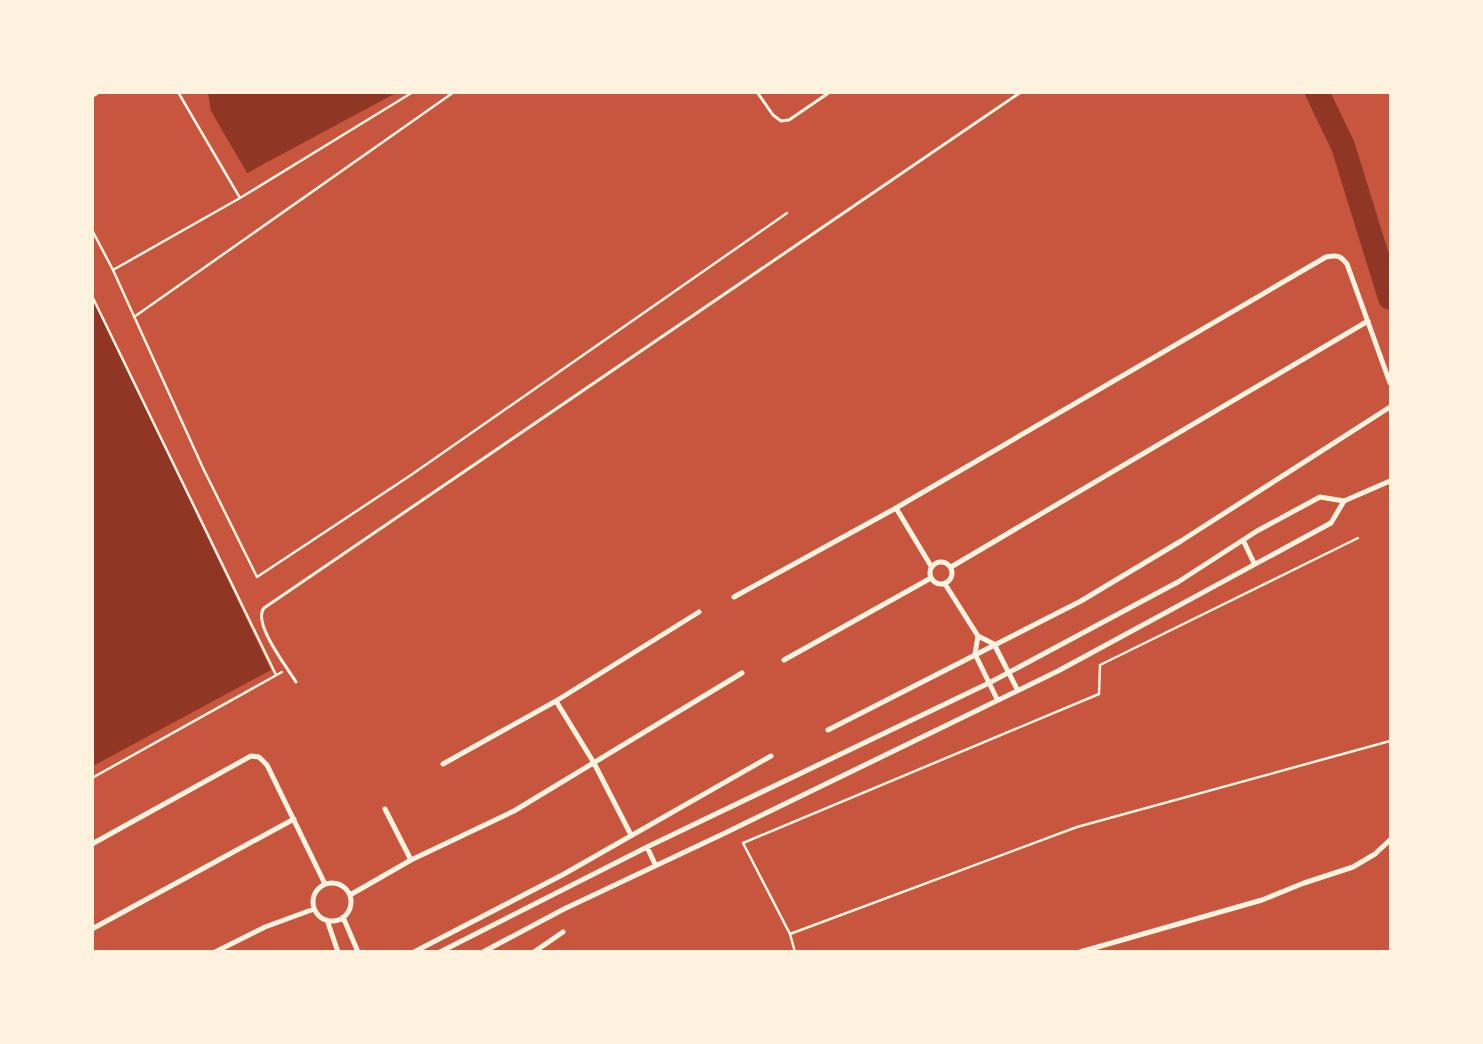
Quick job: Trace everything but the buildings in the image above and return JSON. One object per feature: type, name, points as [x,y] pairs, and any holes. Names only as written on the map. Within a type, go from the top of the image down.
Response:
[{"type":"street","points":[[734,597],[896,508],[1326,257],[1336,255],[1342,257],[1347,264],[1390,382]]},
{"type":"street","points":[[951,567],[1368,321]]},
{"type":"street","points":[[828,730],[1081,601],[1133,571],[1390,406]]},
{"type":"street","points":[[440,952],[648,847],[989,683],[1178,582],[1256,531],[1320,498],[1344,501],[1390,480]]},
{"type":"street","points":[[483,952],[655,864],[725,833],[1017,689],[1058,671],[1181,606],[1254,563],[1331,523],[1344,501]]},
{"type":"street","points":[[896,508],[931,566],[931,578],[937,584],[945,584],[952,576],[951,567]]},
{"type":"street","points":[[1243,540],[1254,563]]},
{"type":"street","points":[[931,566],[941,561],[951,567]]},
{"type":"street","points":[[784,660],[931,578]]},
{"type":"street","points":[[945,584],[978,636],[994,644],[1010,672],[1017,689]]},
{"type":"street","points":[[443,764],[556,701],[699,612]]},
{"type":"street","points":[[978,636],[975,654],[997,699]]},
{"type":"street","points":[[350,895],[411,860],[514,811],[742,673]]},
{"type":"street","points":[[556,701],[594,763],[631,835]]},
{"type":"street","points":[[92,844],[251,756],[259,757],[267,765],[325,884]]},
{"type":"street","points":[[414,952],[564,874],[771,756]]},
{"type":"street","points":[[385,809],[411,860]]},
{"type":"street","points":[[92,929],[294,819]]},
{"type":"street","points":[[1080,952],[1262,900],[1304,882],[1353,867],[1375,854],[1390,840]]},
{"type":"street","points":[[648,847],[655,864]]},
{"type":"street","points":[[337,883],[350,895],[350,907],[343,917],[332,921],[317,914],[314,909],[314,894],[325,884],[337,883]]},
{"type":"street","points":[[215,952],[265,927],[314,909]]},
{"type":"street","points":[[343,917],[358,952]]},
{"type":"street","points":[[327,920],[338,952]]},
{"type":"street","points":[[534,952],[563,932]]},
{"type":"lane","points":[[756,92],[773,115],[782,121],[790,120],[830,92]]},
{"type":"lane","points":[[296,682],[266,634],[260,618],[264,608],[1021,92]]},
{"type":"path","points":[[92,97],[100,92]]},
{"type":"path","points":[[178,92],[240,198]]},
{"type":"path","points":[[113,270],[240,198],[413,92]]},
{"type":"path","points":[[134,317],[454,92]]},
{"type":"path","points":[[92,230],[113,270],[203,468],[257,576],[411,475],[787,213]]},
{"type":"path","points":[[92,296],[276,675],[92,778]]},
{"type":"path","points":[[795,952],[790,934],[743,843],[1099,694],[1100,666],[1358,538]]},
{"type":"path","points":[[790,934],[1077,827],[1390,741]]},
{"type":"shaded area","points":[[208,92],[396,93],[247,173],[211,111]]},
{"type":"shaded area","points":[[92,296],[271,670],[93,766],[92,766]]},
{"type":"waterway","points":[[1317,92],[1343,146],[1390,298]]}]
